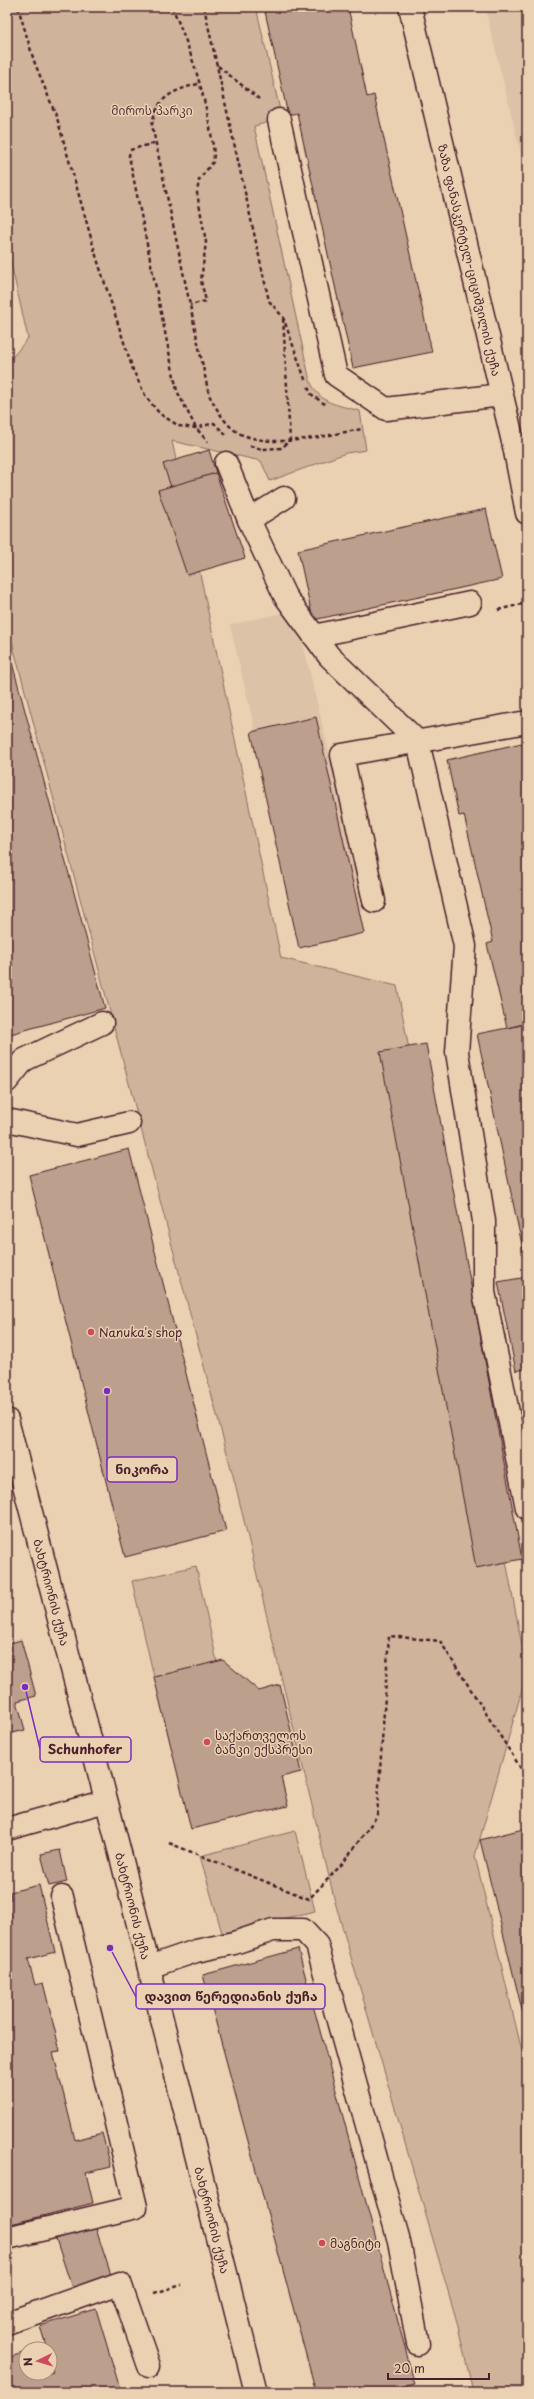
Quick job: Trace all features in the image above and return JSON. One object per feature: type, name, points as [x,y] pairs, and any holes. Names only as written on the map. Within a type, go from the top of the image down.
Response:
[{"type":"street","name":"ზაზა ფანასკერტელ-ციციშვილის ქუჩა","points":[[410,7],[514,446],[527,513]]},
{"type":"street","points":[[279,120],[336,375],[386,409],[501,395]]},
{"type":"street","points":[[226,463],[249,520],[285,596],[329,656],[418,742],[465,946],[457,1052],[484,1221],[484,1292],[527,1508]]},
{"type":"street","points":[[249,520],[284,498]]},
{"type":"street","points":[[314,636],[470,603]]},
{"type":"street","points":[[374,901],[342,755],[527,722]]},
{"type":"street","points":[[7,1082],[24,1060],[102,1023]]},
{"type":"street","points":[[7,1120],[77,1135],[129,1123]]},
{"type":"street","name":"ბახტრიონის ქუჩა","points":[[7,1420],[149,1967],[256,2392]]},
{"type":"street","points":[[7,1829],[106,1801]]},
{"type":"street","points":[[7,2238],[136,2207],[62,1897]]},
{"type":"street","points":[[149,1967],[196,1951],[234,1943],[273,1930],[304,1930],[317,1945],[399,2240],[418,2344]]},
{"type":"street","points":[[7,2323],[120,2283],[149,2366]]},
{"type":"path","points":[[18,7],[34,61],[57,118],[97,260],[133,370],[146,397],[160,414],[179,426],[196,428],[214,423],[232,438]]},
{"type":"path","points":[[172,7],[183,31],[198,84],[214,154],[213,162],[199,180],[196,193],[206,242],[201,281],[206,301],[190,305]]},
{"type":"path","points":[[204,7],[269,301],[283,317],[311,394],[324,404],[331,407]]},
{"type":"path","points":[[217,66],[271,109],[277,111],[279,120]]},
{"type":"path","points":[[198,84],[176,90],[162,101],[154,113],[152,125],[154,143],[209,395],[223,419],[242,434],[270,440],[290,440],[343,432]]},
{"type":"path","points":[[154,143],[130,150],[129,156],[177,391],[196,428]]},
{"type":"path","points":[[248,446],[262,449],[282,448],[290,440],[283,317]]},
{"type":"path","points":[[493,612],[526,603]]},
{"type":"path","points":[[169,1843],[309,1899],[343,1863],[377,1816],[389,1636],[440,1641],[527,1778]]},
{"type":"shaded area","points":[[485,7],[527,7],[527,178]]},
{"type":"shaded area","points":[[295,610],[366,909],[302,925],[230,625]]},
{"type":"green space","name":"მიროს პარკი","points":[[7,7],[256,7],[282,119],[254,126],[310,381],[314,389],[324,399],[337,405],[360,411],[366,450],[346,453],[270,481],[261,461],[172,441],[281,958],[397,986],[527,1672],[475,1856],[527,2072],[527,2392],[473,2392],[457,2322],[335,1902],[236,1487],[7,623],[7,364],[28,338],[7,246]]},
{"type":"green space","points":[[196,1566],[217,1662],[154,1677],[132,1581]]},
{"type":"green space","points":[[295,1831],[315,1911],[222,1933],[200,1856]]},
{"type":"building","points":[[264,7],[348,7],[367,97],[374,95],[432,352],[353,368],[297,113],[288,115]]},
{"type":"building","points":[[209,450],[216,473],[171,487],[163,464]]},
{"type":"building","points":[[216,473],[245,558],[187,575],[158,490]]},
{"type":"building","points":[[486,509],[502,579],[313,620],[298,550]]},
{"type":"building","points":[[7,644],[105,1008],[7,1035]]},
{"type":"building","points":[[316,717],[364,933],[299,948],[251,732]]},
{"type":"building","points":[[522,743],[527,765],[527,1023],[507,1028],[487,944],[493,942],[464,815],[459,816],[447,760]]},
{"type":"building","points":[[527,1024],[527,1268],[477,1034]]},
{"type":"building","points":[[426,1044],[522,1559],[476,1568],[380,1052]]},
{"type":"building","points":[[129,1149],[226,1531],[125,1557],[29,1175]]},
{"type":"building","points":[[527,1277],[527,1378],[525,1369],[516,1371],[498,1282]]},
{"type":"building","points":[[21,1640],[36,1696],[17,1701],[25,1730],[7,1734],[7,1644]]},
{"type":"building","points":[[223,1660],[259,1691],[280,1685],[301,1772],[281,1777],[288,1806],[191,1829],[154,1677]]},
{"type":"building","points":[[527,1828],[527,2030],[480,1840]]},
{"type":"building","points":[[60,1850],[67,1882],[49,1886],[41,1854]]},
{"type":"building","points":[[39,1885],[55,1952],[28,1959],[35,1985],[43,1983],[60,2051],[53,2052],[75,2140],[102,2133],[111,2167],[86,2173],[93,2203],[7,2225],[7,1900],[11,1899],[10,1892]]},
{"type":"building","points":[[298,1949],[415,2385],[387,2392],[316,2392],[203,1975]]},
{"type":"building","points":[[95,2226],[111,2275],[72,2288],[56,2239]]},
{"type":"building","points":[[96,2309],[121,2392],[7,2392],[7,2358],[18,2355],[18,2381],[58,2381],[58,2341],[45,2341],[40,2326]]},
{"type":"place","name":"Nanuka's shop","points":[[91,1332]]},
{"type":"place","name":"ნიკორა","points":[[107,1391]]},
{"type":"place","name":"Schunhofer","points":[[25,1687]]},
{"type":"place","name":"საქართველოს ბანკი ექსპრესი","points":[[207,1742]]},
{"type":"place","name":"დავით წერედიანის ქუჩა","points":[[110,1948]]},
{"type":"place","name":"მაგნიტი","points":[[322,2243]]}]
